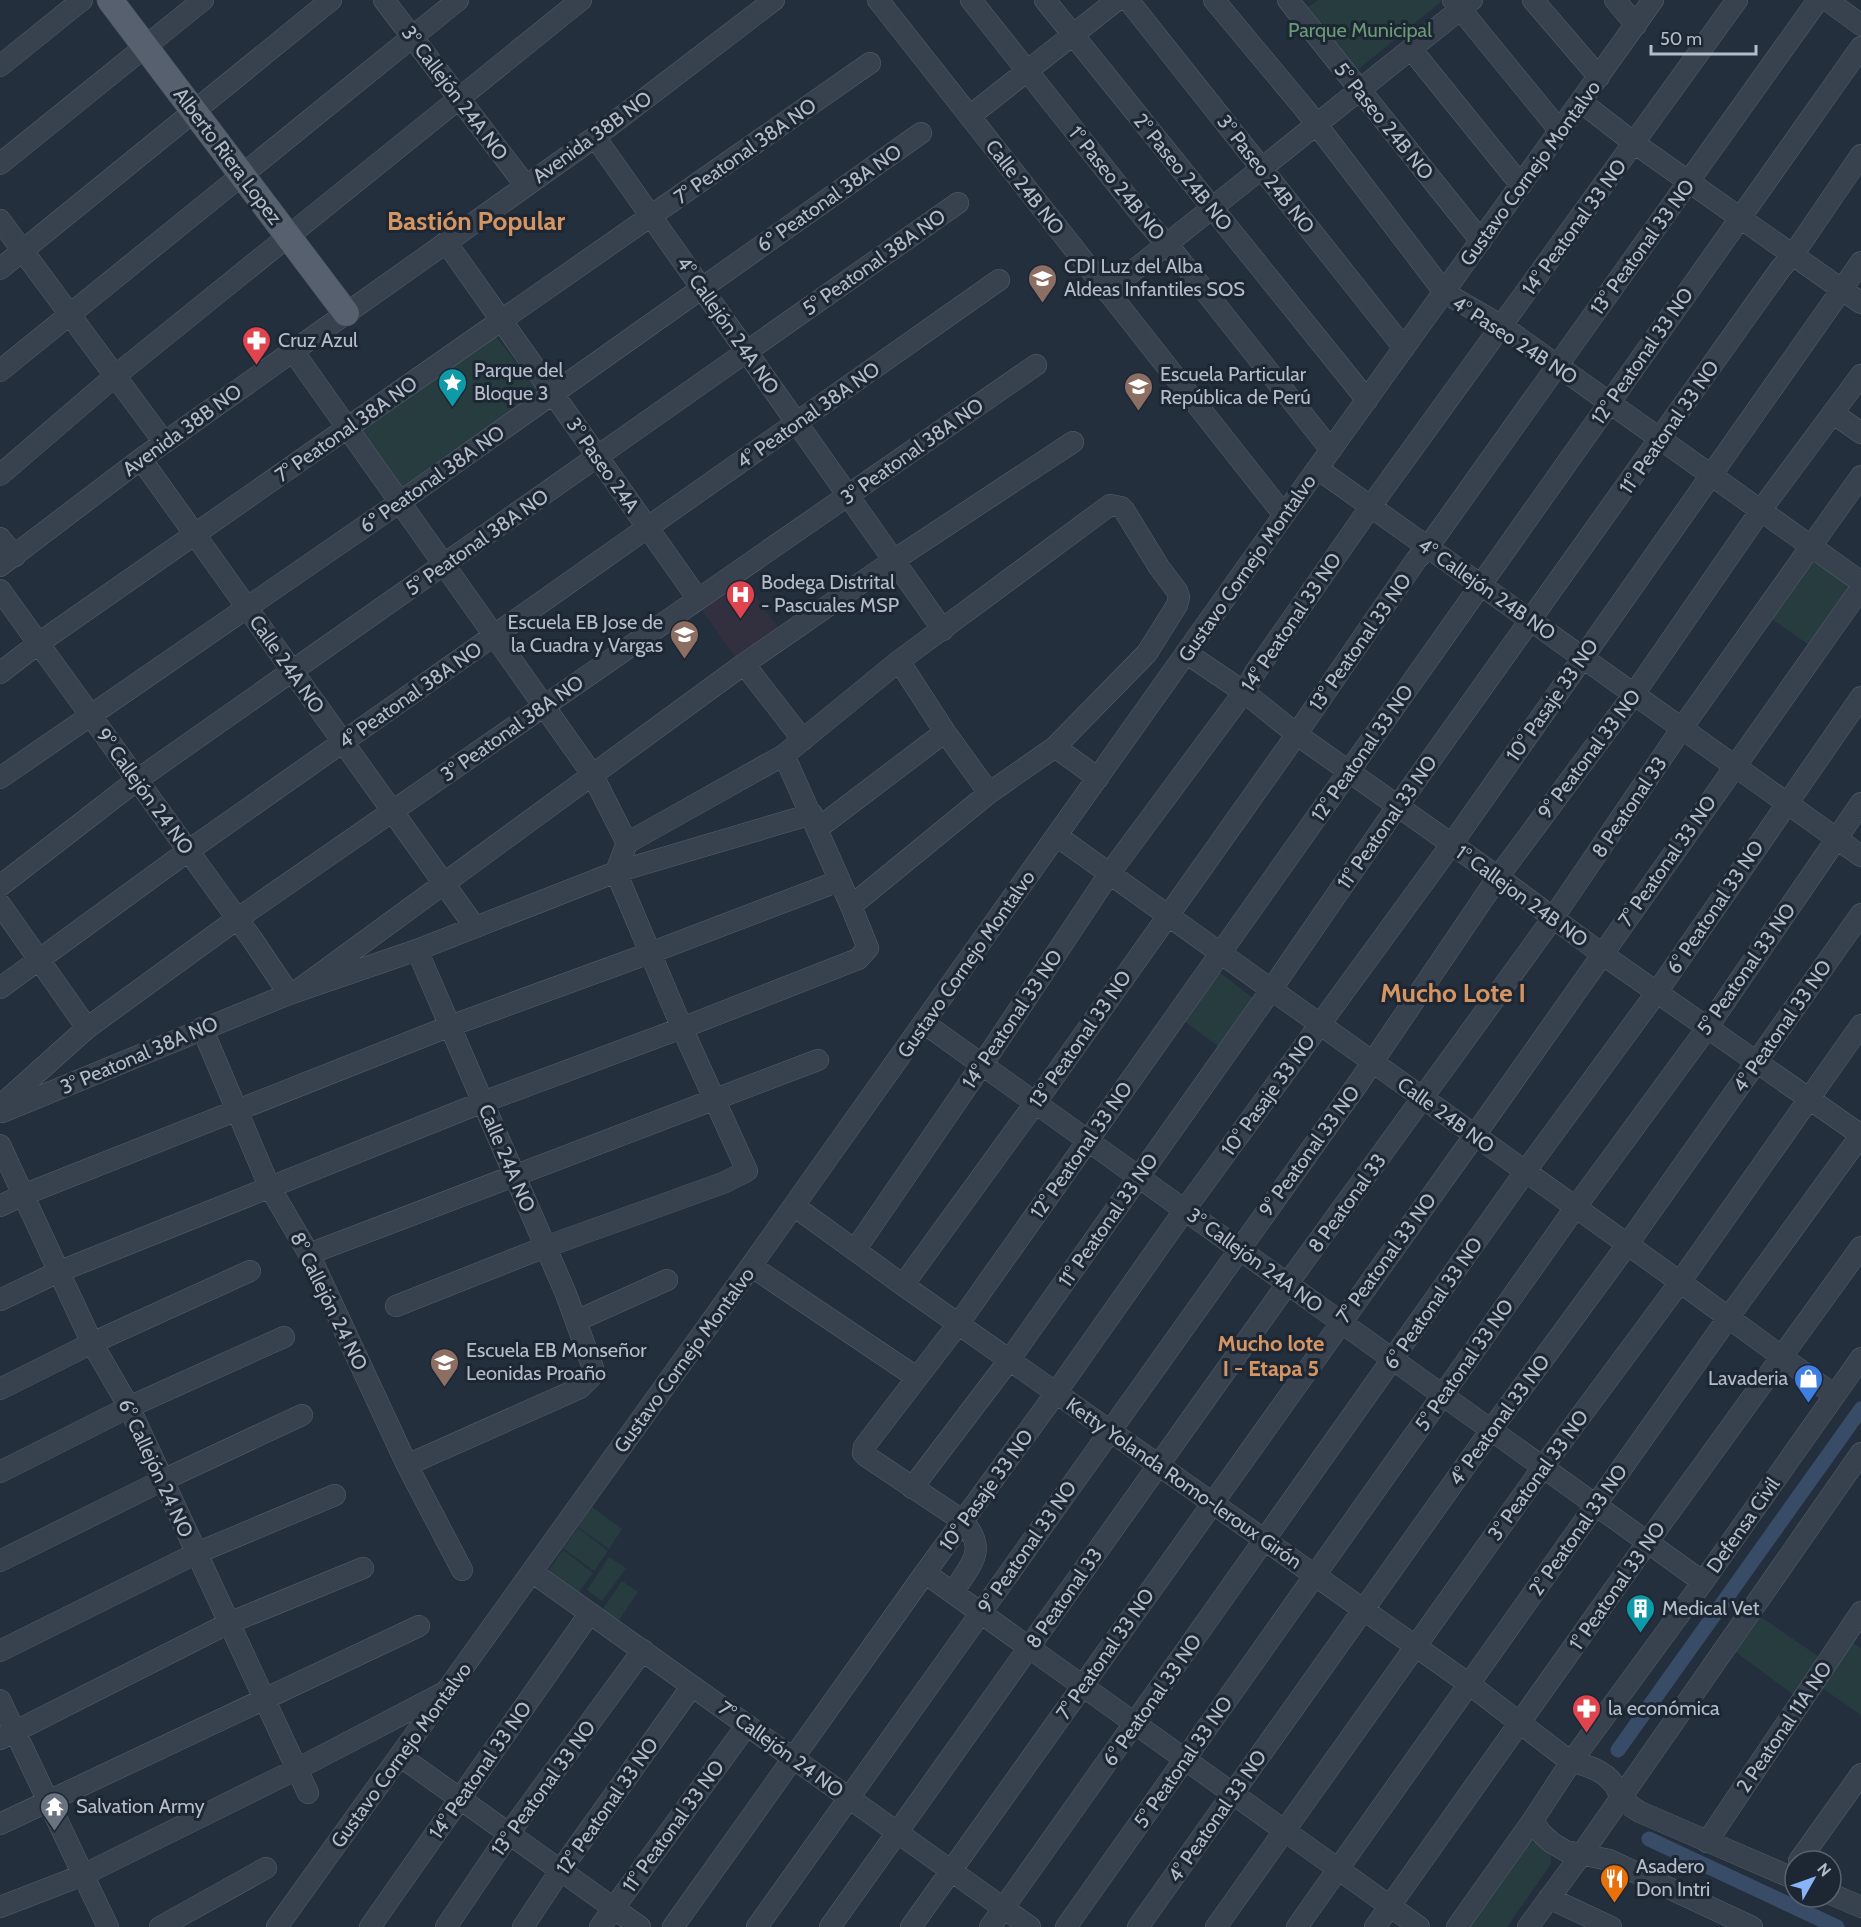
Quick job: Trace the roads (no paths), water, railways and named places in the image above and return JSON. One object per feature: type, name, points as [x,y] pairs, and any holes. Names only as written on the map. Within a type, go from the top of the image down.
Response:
[{"type":"main road","name":"Alberto Riera Lopez","points":[[110,0],[346,313]]},
{"type":"street","points":[[0,66],[82,0]]},
{"type":"street","points":[[0,164],[202,0]]},
{"type":"street","points":[[0,269],[331,0]]},
{"type":"street","name":"3° Callejón 24A NO","points":[[384,0],[526,186]]},
{"type":"street","points":[[0,371],[458,0]]},
{"type":"street","points":[[0,475],[115,376],[581,0]]},
{"type":"street","name":"Avenida 38B NO","points":[[7,561],[164,442],[595,137],[774,0]]},
{"type":"street","name":"Calle 24B NO","points":[[878,0],[1284,515]]},
{"type":"street","name":"1° Paseo 24B NO","points":[[971,0],[1331,450]]},
{"type":"street","name":"2° Paseo 24B NO","points":[[1045,0],[1367,400]]},
{"type":"street","points":[[970,116],[1117,0]]},
{"type":"street","name":"3° Paseo 24B NO","points":[[1128,0],[1404,348]]},
{"type":"street","name":"4° Paseo 24B NO","points":[[1214,0],[1304,108],[1445,293],[1502,326],[1861,582]]},
{"type":"street","points":[[1533,0],[1599,77]]},
{"type":"street","points":[[1615,0],[1636,26]]},
{"type":"street","name":"Gustavo Cornejo Montalvo","points":[[277,1927],[795,1206],[1284,515],[1653,0]]},
{"type":"street","name":"14° Peatonal 33 NO","points":[[855,1250],[1109,874],[1244,692],[1256,671],[1371,506],[1737,0]]},
{"type":"street","name":"13° Peatonal 33 NO","points":[[903,1285],[1036,1102],[1416,560],[1428,547],[1818,0]]},
{"type":"street","points":[[1827,0],[1861,25]]},
{"type":"street","name":"5° Paseo 24B NO","points":[[1297,3],[1360,90],[1481,242]]},
{"type":"street","points":[[1107,292],[1411,50],[1462,3],[1560,131]]},
{"type":"street","name":"12° Peatonal 33 NO","points":[[912,1488],[867,1456],[863,1452],[864,1447],[958,1323],[1089,1140],[1481,585],[1491,567],[1610,403],[1861,46]]},
{"type":"street","points":[[1411,50],[1521,185]]},
{"type":"street","name":"7° Peatonal 38A NO","points":[[0,673],[39,643],[870,63]]},
{"type":"street","points":[[1581,102],[1634,143],[1861,303]]},
{"type":"street","name":"6º Peatonal 38A NO","points":[[0,778],[400,502],[921,133]]},
{"type":"street","name":"4° Callejón 24A NO","points":[[595,137],[943,630]]},
{"type":"street","name":"11° Peatonal 33 NO","points":[[912,1488],[1010,1359],[1271,990],[1397,807],[1793,255],[1861,155]]},
{"type":"street","name":"5° Peatonal 38A NO","points":[[0,886],[137,780],[958,203]]},
{"type":"street","points":[[0,220],[164,442]]},
{"type":"street","name":"3° Paseo 24A","points":[[446,242],[698,599]]},
{"type":"street","name":"10° Pasaje 33 NO","points":[[673,1927],[1319,1024],[1451,845],[1861,262]]},
{"type":"street","name":"4° Peatonal 38A NO","points":[[0,988],[188,851],[999,280]]},
{"type":"street","points":[[293,351],[592,774],[627,843]]},
{"type":"street","name":"3° Peatonal 38A NO","points":[[0,1106],[87,1028],[237,919],[1036,365]]},
{"type":"street","name":"9° Peatonal 33 NO","points":[[757,1927],[1372,1063],[1498,877],[1634,694],[1761,510],[1861,375]]},
{"type":"street","points":[[1834,414],[1861,433]]},
{"type":"street","points":[[293,992],[744,664],[894,560],[1073,442]]},
{"type":"street","name":"Calle 24A NO","points":[[141,459],[475,927]]},
{"type":"street","name":"4° Callejón 24B NO","points":[[1318,469],[1861,856]]},
{"type":"street","name":"8 Peatonal 33","points":[[830,1927],[1288,1283],[1553,918],[1682,728],[1861,476]]},
{"type":"street","points":[[396,1306],[545,1247],[723,1183],[747,1171],[682,1028],[616,872],[627,843],[784,755],[899,661],[1110,505],[1121,507],[1179,597],[1147,653],[1055,747],[989,793],[851,906]]},
{"type":"street","points":[[0,538],[7,561]]},
{"type":"street","name":"7° Peatonal 33 NO","points":[[911,1927],[1861,588]]},
{"type":"street","name":"9° Callejón 24 NO","points":[[0,590],[237,919],[293,992]]},
{"type":"street","points":[[1147,653],[1173,674]]},
{"type":"street","name":"1° Callejon 24B NO","points":[[1186,653],[1244,692],[1296,734],[1498,877],[1602,954],[1861,1135]]},
{"type":"street","points":[[899,661],[945,732],[989,793]]},
{"type":"street","points":[[744,664],[803,740]]},
{"type":"street","name":"6° Peatonal 33 NO","points":[[990,1927],[1525,1172],[1657,992],[1861,697]]},
{"type":"street","points":[[815,822],[945,732]]},
{"type":"street","points":[[1055,747],[1098,778]]},
{"type":"street","points":[[0,1300],[57,1272],[269,1186],[858,959],[868,948],[784,755]]},
{"type":"street","name":"5° Peatonal 33 NO","points":[[1066,1927],[1575,1208],[1707,1028],[1861,803]]},
{"type":"street","name":"3° Peatonal 38A NO","points":[[0,1113],[293,992],[417,950],[616,872],[815,822]]},
{"type":"street","name":"Calle 24B NO","points":[[1057,836],[1834,1395]]},
{"type":"street","points":[[0,1206],[23,1194],[450,1026],[839,881]]},
{"type":"street","points":[[0,904],[87,1028]]},
{"type":"street","name":"4° Peatonal 33 NO","points":[[1138,1927],[1491,1430],[1627,1245],[1861,914]]},
{"type":"street","name":"Calle 24A NO","points":[[407,1465],[580,1388],[591,1377],[593,1368],[545,1247],[417,950]]},
{"type":"street","name":"3° Callejón 24A NO","points":[[924,1023],[1702,1582]]},
{"type":"street","name":"3° Peatonal 33 NO","points":[[1216,1927],[1543,1467],[1680,1282],[1861,1025]]},
{"type":"street","name":"8° Callejón 24 NO","points":[[202,1028],[269,1186],[309,1254],[407,1465],[462,1570]]},
{"type":"street","points":[[309,1254],[818,1060]]},
{"type":"street","name":"2° Peatonal 33 NO","points":[[1297,1927],[1728,1318],[1861,1135]]},
{"type":"street","name":"6° Callejón 24 NO","points":[[0,1145],[57,1272],[92,1343],[129,1407],[308,1792]]},
{"type":"street","name":"Ketty Yolanda Romo-leroux Girón","points":[[795,1206],[903,1285],[1469,1684],[1571,1762]]},
{"type":"street","name":"1° Peatonal 33 NO","points":[[1375,1927],[1647,1543],[1861,1247]]},
{"type":"street","points":[[751,1266],[916,1377]]},
{"type":"street","points":[[0,1389],[92,1343],[250,1271]]},
{"type":"street","points":[[576,1322],[667,1280]]},
{"type":"street","points":[[0,1472],[129,1407],[284,1337]]},
{"type":"street","name":"Defensa Civil","points":[[1457,1927],[1571,1762],[1861,1358]]},
{"type":"street","points":[[0,1561],[163,1480],[302,1415]]},
{"type":"street","points":[[1528,1927],[1581,1855],[1861,1454]]},
{"type":"street","points":[[912,1488],[963,1521],[972,1532],[976,1542],[976,1552],[953,1593]]},
{"type":"street","points":[[0,1651],[196,1553],[334,1495]]},
{"type":"street","points":[[8,1735],[229,1623],[363,1568]]},
{"type":"street","name":"7° Callejón 24 NO","points":[[532,1572],[1030,1927]]},
{"type":"street","points":[[925,1573],[1419,1927]]},
{"type":"street","name":"2 Peatonal 11A NO","points":[[1707,1842],[1861,1612]]},
{"type":"street","name":"14° Peatonal 33 NO","points":[[369,1927],[590,1613]]},
{"type":"street","points":[[0,1824],[419,1626]]},
{"type":"street","name":"13° Peatonal 33 NO","points":[[446,1927],[509,1834],[643,1650]]},
{"type":"street","name":"12° Peatonal 33 NO","points":[[523,1927],[560,1871],[692,1686]]},
{"type":"street","points":[[0,1907],[83,1875],[297,1769],[446,1691]]},
{"type":"street","points":[[0,1700],[8,1735],[49,1802],[108,1927]]},
{"type":"street","name":"11° Peatonal 33 NO","points":[[600,1927],[747,1725]]},
{"type":"street","points":[[399,1756],[639,1927]]},
{"type":"street","points":[[1571,1762],[1587,1765],[1601,1772],[1614,1784],[1621,1797],[1640,1812],[1707,1842],[1783,1867]]},
{"type":"street","points":[[1809,1849],[1861,1774]]},
{"type":"street","points":[[1533,1820],[1541,1833],[1566,1851],[1609,1860],[1752,1927]]},
{"type":"street","points":[[160,1927],[266,1868]]},
{"type":"street","points":[[1549,1898],[1611,1927]]},
{"type":"street","points":[[1843,1899],[1861,1907]]},
{"type":"waterway","points":[[1618,1750],[1861,1409]]},
{"type":"waterway","points":[[1649,1839],[1837,1927]]},
{"type":"place","name":"CDI Luz del Alba Aldeas Infantiles SOS","points":[[1043,304]]},
{"type":"place","name":"Cruz Azul","points":[[257,366]]},
{"type":"place","name":"Parque del Bloque 3","points":[[453,408]]},
{"type":"place","name":"Escuela Particular República de Perú","points":[[1139,412]]},
{"type":"place","name":"Bodega Distrital - Pascuales MSP","points":[[740,620]]},
{"type":"place","name":"Escuela EB Jose de la Cuadra y Vargas","points":[[684,660]]},
{"type":"place","name":"Escuela EB Monseñor Leonidas Proaño","points":[[445,1388]]},
{"type":"place","name":"Lavaderia","points":[[1809,1404]]},
{"type":"place","name":"Medical Vet","points":[[1641,1634]]},
{"type":"place","name":"la económica","points":[[1587,1734]]},
{"type":"place","name":"Salvation Army","points":[[55,1832]]},
{"type":"place","name":"Asadero Don Intri","points":[[1615,1904]]},
{"type":"district","name":"Bastión Popular","points":[[476,221]]},
{"type":"district","name":"Mucho Lote I","points":[[1453,993]]},
{"type":"district","name":"Mucho lote I - Etapa 5","points":[[1271,1356]]},
{"type":"park label","name":"Parque Municipal","points":[[1360,30]]}]
